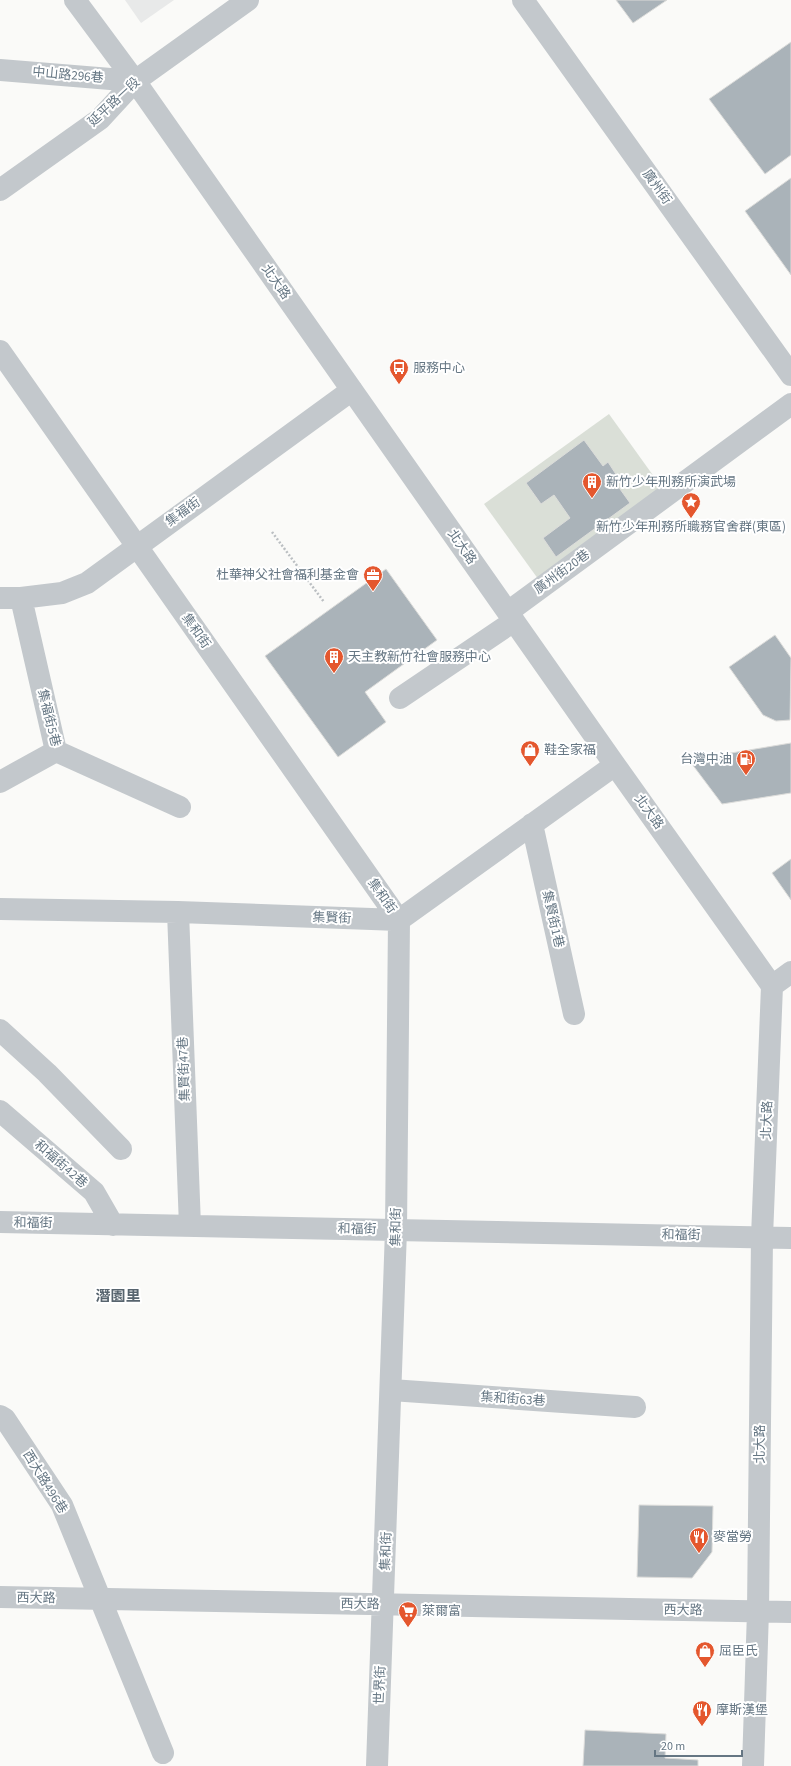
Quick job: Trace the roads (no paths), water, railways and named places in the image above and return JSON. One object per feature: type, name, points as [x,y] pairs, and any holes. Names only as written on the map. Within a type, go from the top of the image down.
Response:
[{"type":"street","name":"北大路","points":[[75,0],[135,81],[772,986],[762,1237],[758,1611],[753,1766]]},
{"type":"street","name":"延平路一段","points":[[0,190],[100,119],[135,81],[248,0]]},
{"type":"street","name":"廣州街","points":[[523,0],[791,375]]},
{"type":"street","name":"中山路296巷","points":[[0,70],[135,81]]},
{"type":"street","name":"集和街","points":[[0,351],[399,920],[396,1230],[384,1604]]},
{"type":"street","name":"集福街","points":[[11,598],[62,593],[87,583],[352,390]]},
{"type":"street","name":"廣州街20巷","points":[[400,698],[791,404]]},
{"type":"street","name":"集福街5巷","points":[[11,598],[56,751],[180,808]]},
{"type":"street","points":[[0,782],[56,751]]},
{"type":"street","points":[[399,920],[615,765]]},
{"type":"street","name":"集賢街1巷","points":[[532,824],[574,1014]]},
{"type":"street","name":"集賢街","points":[[0,909],[178,912],[399,920]]},
{"type":"street","name":"集賢街47巷","points":[[178,912],[190,1226]]},
{"type":"street","points":[[772,986],[791,972]]},
{"type":"street","points":[[0,1030],[47,1073],[121,1149]]},
{"type":"street","name":"和福街42巷","points":[[0,1111],[94,1192],[113,1225]]},
{"type":"street","name":"和福街","points":[[0,1222],[791,1238]]},
{"type":"street","name":"集和街63巷","points":[[391,1390],[636,1407]]},
{"type":"street","name":"西大路496巷","points":[[0,1416],[5,1419],[62,1505],[163,1753]]},
{"type":"street","name":"西大路","points":[[0,1597],[791,1612]]},
{"type":"street","name":"世界街","points":[[377,1766],[384,1604]]},
{"type":"place","name":"服務中心","points":[[399,385]]},
{"type":"place","name":"新竹少年刑務所演武場","points":[[592,499]]},
{"type":"place","name":"新竹少年刑務所職務官舍群(東區)","points":[[691,519]]},
{"type":"place","name":"杜華神父社會福利基金會","points":[[373,592]]},
{"type":"place","name":"天主教新竹社會服務中心","points":[[334,674]]},
{"type":"place","name":"鞋全家福","points":[[530,767]]},
{"type":"place","name":"台灣中油","points":[[746,776]]},
{"type":"place","name":"麥當勞","points":[[699,1554]]},
{"type":"place","name":"萊爾富","points":[[408,1628]]},
{"type":"place","name":"屈臣氏","points":[[705,1668]]},
{"type":"place","name":"摩斯漢堡","points":[[702,1727]]},
{"type":"district","name":"潛園里","points":[[118,1296]]}]
